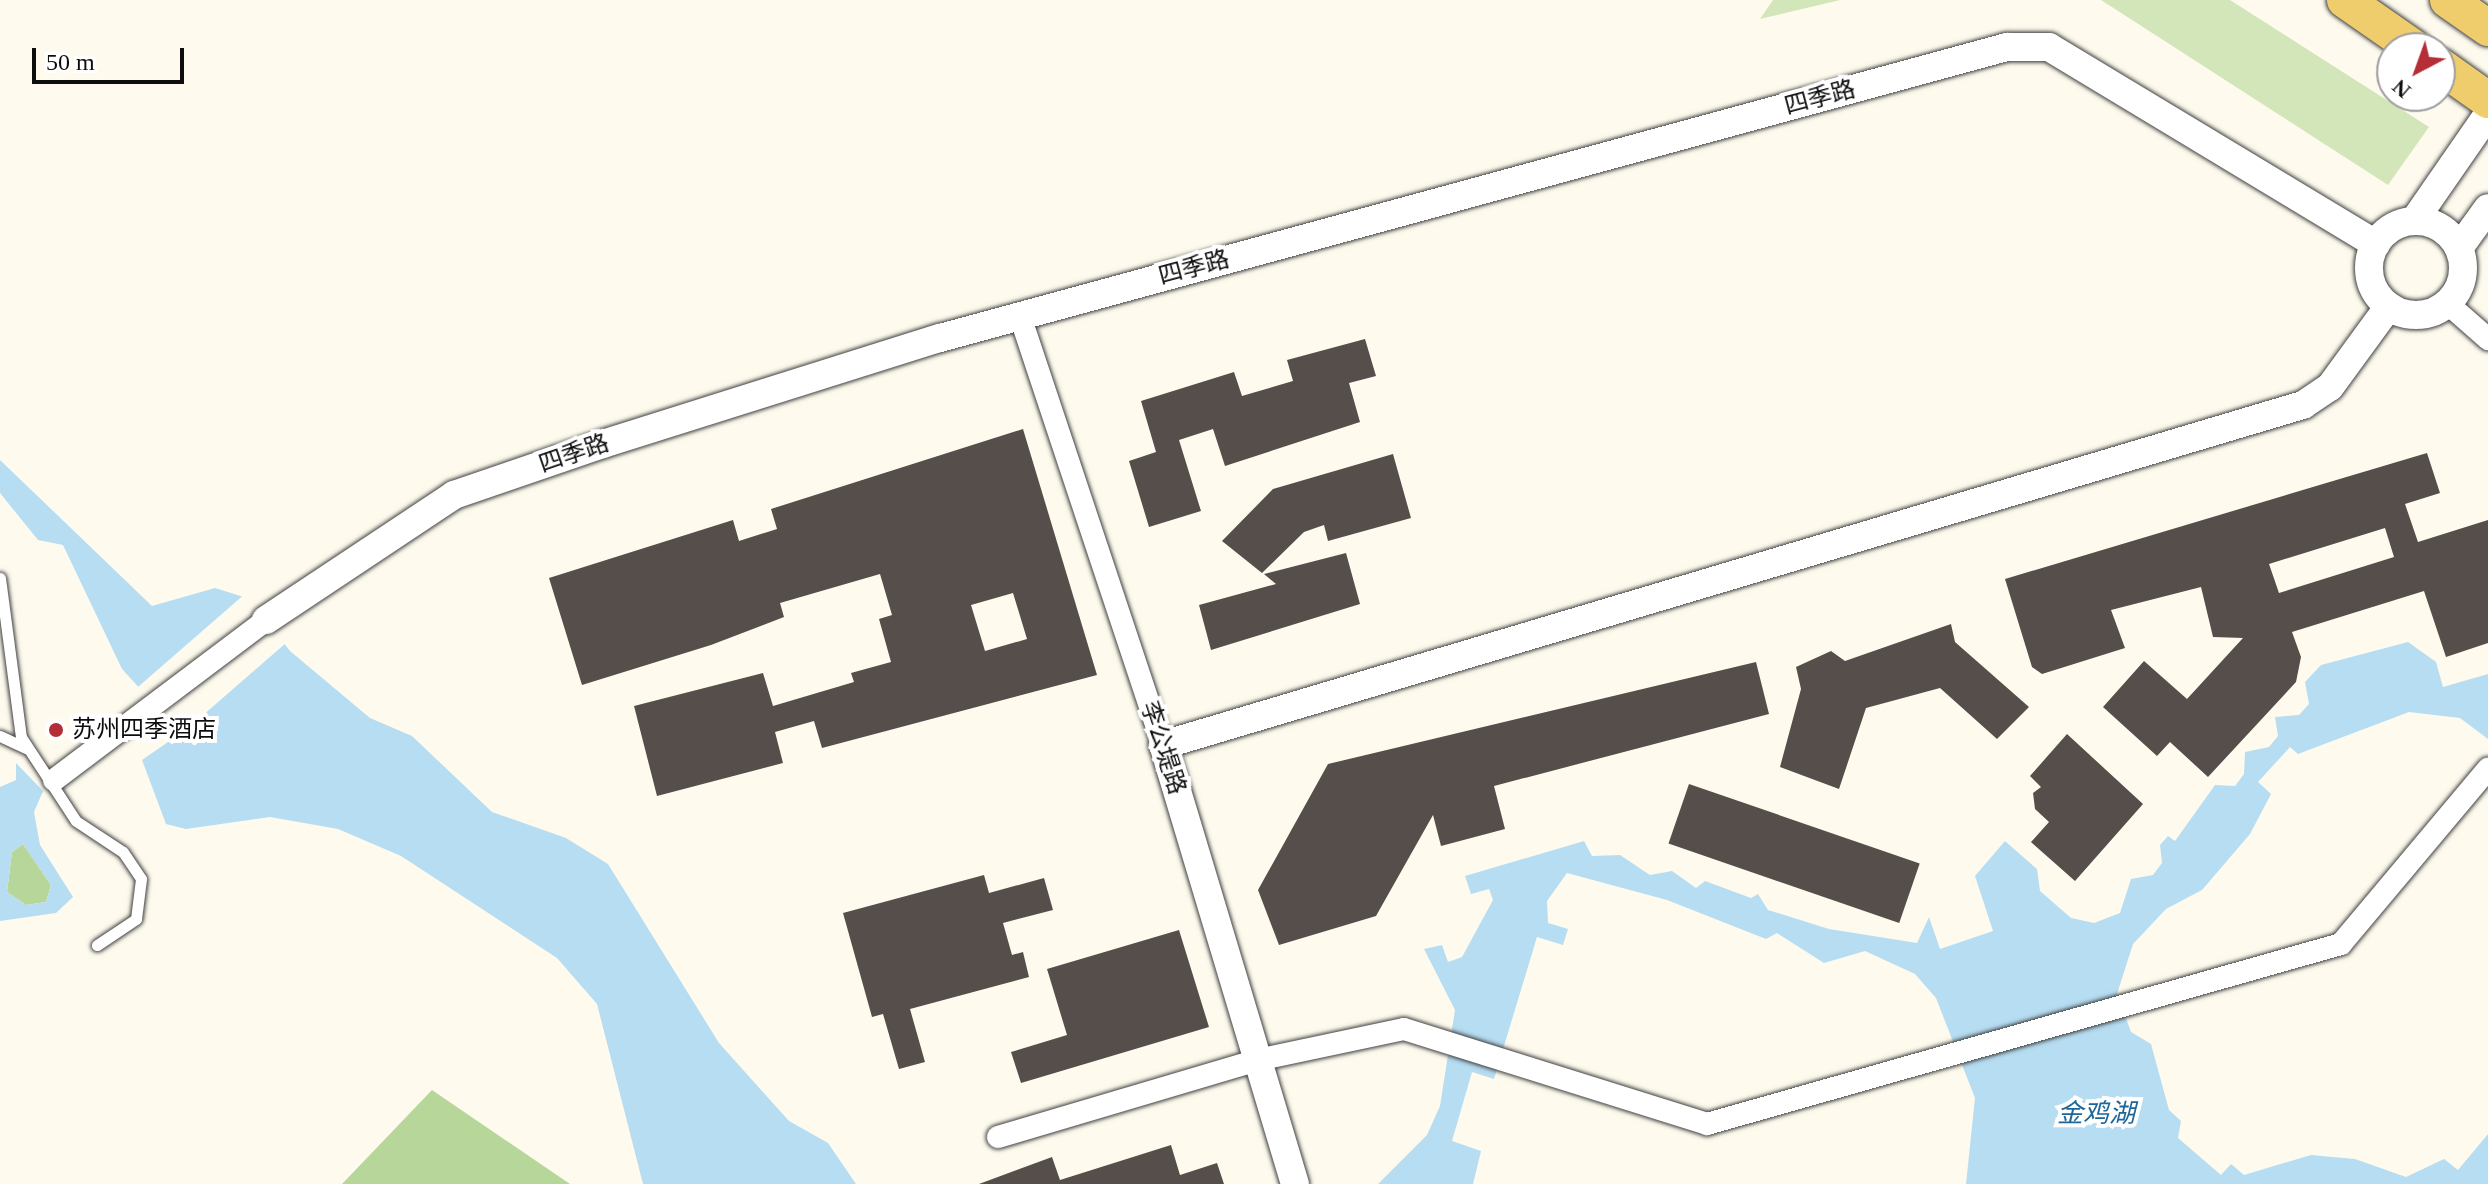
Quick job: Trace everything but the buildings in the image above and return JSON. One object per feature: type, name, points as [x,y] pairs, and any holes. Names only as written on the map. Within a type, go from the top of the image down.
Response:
[{"type":"main road","points":[[2345,0],[2391,32]]},
{"type":"main road","points":[[2448,0],[2488,28]]},
{"type":"main road","points":[[2456,77],[2488,100]]},
{"type":"street","name":"四季路","points":[[54,780],[266,620],[454,495],[1020,316],[2007,47],[2049,47],[2376,244]]},
{"type":"street","points":[[2414,221],[2488,114]]},
{"type":"street","points":[[2459,248],[2488,208]]},
{"type":"street","points":[[2414,221],[2448,233],[2459,248],[2461,284],[2447,303],[2419,315],[2389,306],[2369,270],[2376,244],[2396,225],[2414,221]]},
{"type":"street","points":[[2447,303],[2488,339]]},
{"type":"street","points":[[1163,745],[2303,405],[2330,387],[2389,306]]},
{"type":"street","name":"李公堤路","points":[[1020,316],[1163,745],[1262,1059],[1295,1184]]},
{"type":"street","points":[[998,1137],[1262,1059],[1404,1029],[1448,1038],[1707,1124],[2136,1007],[2341,944],[2488,769]]},
{"type":"lane","points":[[0,578],[21,737],[54,780],[76,821],[123,852],[141,879],[136,919],[97,945]]},
{"type":"lane","points":[[0,736],[30,750]]},
{"type":"green space","points":[[1773,0],[1840,0],[1760,19]]},
{"type":"green space","points":[[2101,0],[2230,0],[2376,93],[2376,112],[2405,112],[2429,127],[2388,185]]},
{"type":"green space","points":[[23,844],[51,885],[46,902],[26,905],[7,892],[12,852]]},
{"type":"green space","points":[[432,1090],[570,1184],[342,1184]]},
{"type":"water","points":[[0,460],[152,606],[215,588],[250,599],[290,651],[370,718],[412,736],[492,812],[566,838],[608,864],[719,1043],[789,1121],[828,1143],[856,1184],[643,1184],[597,1004],[557,958],[401,856],[338,829],[270,817],[186,829],[166,824],[142,760],[168,742],[173,725],[122,669],[63,545],[38,540],[0,493]]},
{"type":"water","name":"金鸡湖","points":[[2408,642],[2436,662],[2443,687],[2488,674],[2488,739],[2460,718],[2409,712],[2298,754],[2290,747],[2258,782],[2271,794],[2250,834],[2202,890],[2166,909],[2133,944],[2117,994],[2131,1032],[2151,1044],[2169,1110],[2181,1121],[2178,1138],[2221,1175],[2231,1164],[2244,1175],[2311,1155],[2355,1159],[2406,1177],[2444,1159],[2458,1170],[2488,1134],[2488,1184],[1966,1184],[1975,1098],[1936,998],[1915,974],[1865,951],[1824,963],[1777,933],[1766,939],[1667,900],[1567,873],[1547,901],[1548,923],[1568,929],[1563,945],[1537,937],[1494,1079],[1472,1072],[1452,1141],[1481,1151],[1473,1184],[1378,1184],[1427,1135],[1440,1106],[1455,1010],[1424,949],[1442,945],[1448,962],[1462,957],[1493,900],[1489,889],[1471,894],[1465,876],[1584,841],[1592,856],[1620,855],[1650,875],[1672,871],[1696,888],[1705,881],[1751,898],[1758,894],[1768,910],[1829,929],[1917,943],[1929,917],[1940,949],[1993,931],[1975,876],[2005,841],[2037,869],[2040,891],[2071,918],[2094,923],[2120,913],[2131,879],[2153,875],[2162,863],[2160,845],[2168,836],[2175,841],[2215,785],[2235,786],[2244,774],[2245,752],[2269,747],[2278,736],[2275,717],[2299,715],[2309,704],[2305,682],[2321,665]]},
{"type":"water","points":[[16,763],[43,791],[34,812],[40,845],[73,897],[56,913],[0,921],[0,787],[16,780]],"holes":[[[23,844],[51,885],[46,902],[26,905],[7,892],[12,852]]]},
{"type":"pier","points":[[246,593],[288,641],[177,738],[135,689]]},
{"type":"place","name":"苏州四季酒店","points":[[56,730]]}]
